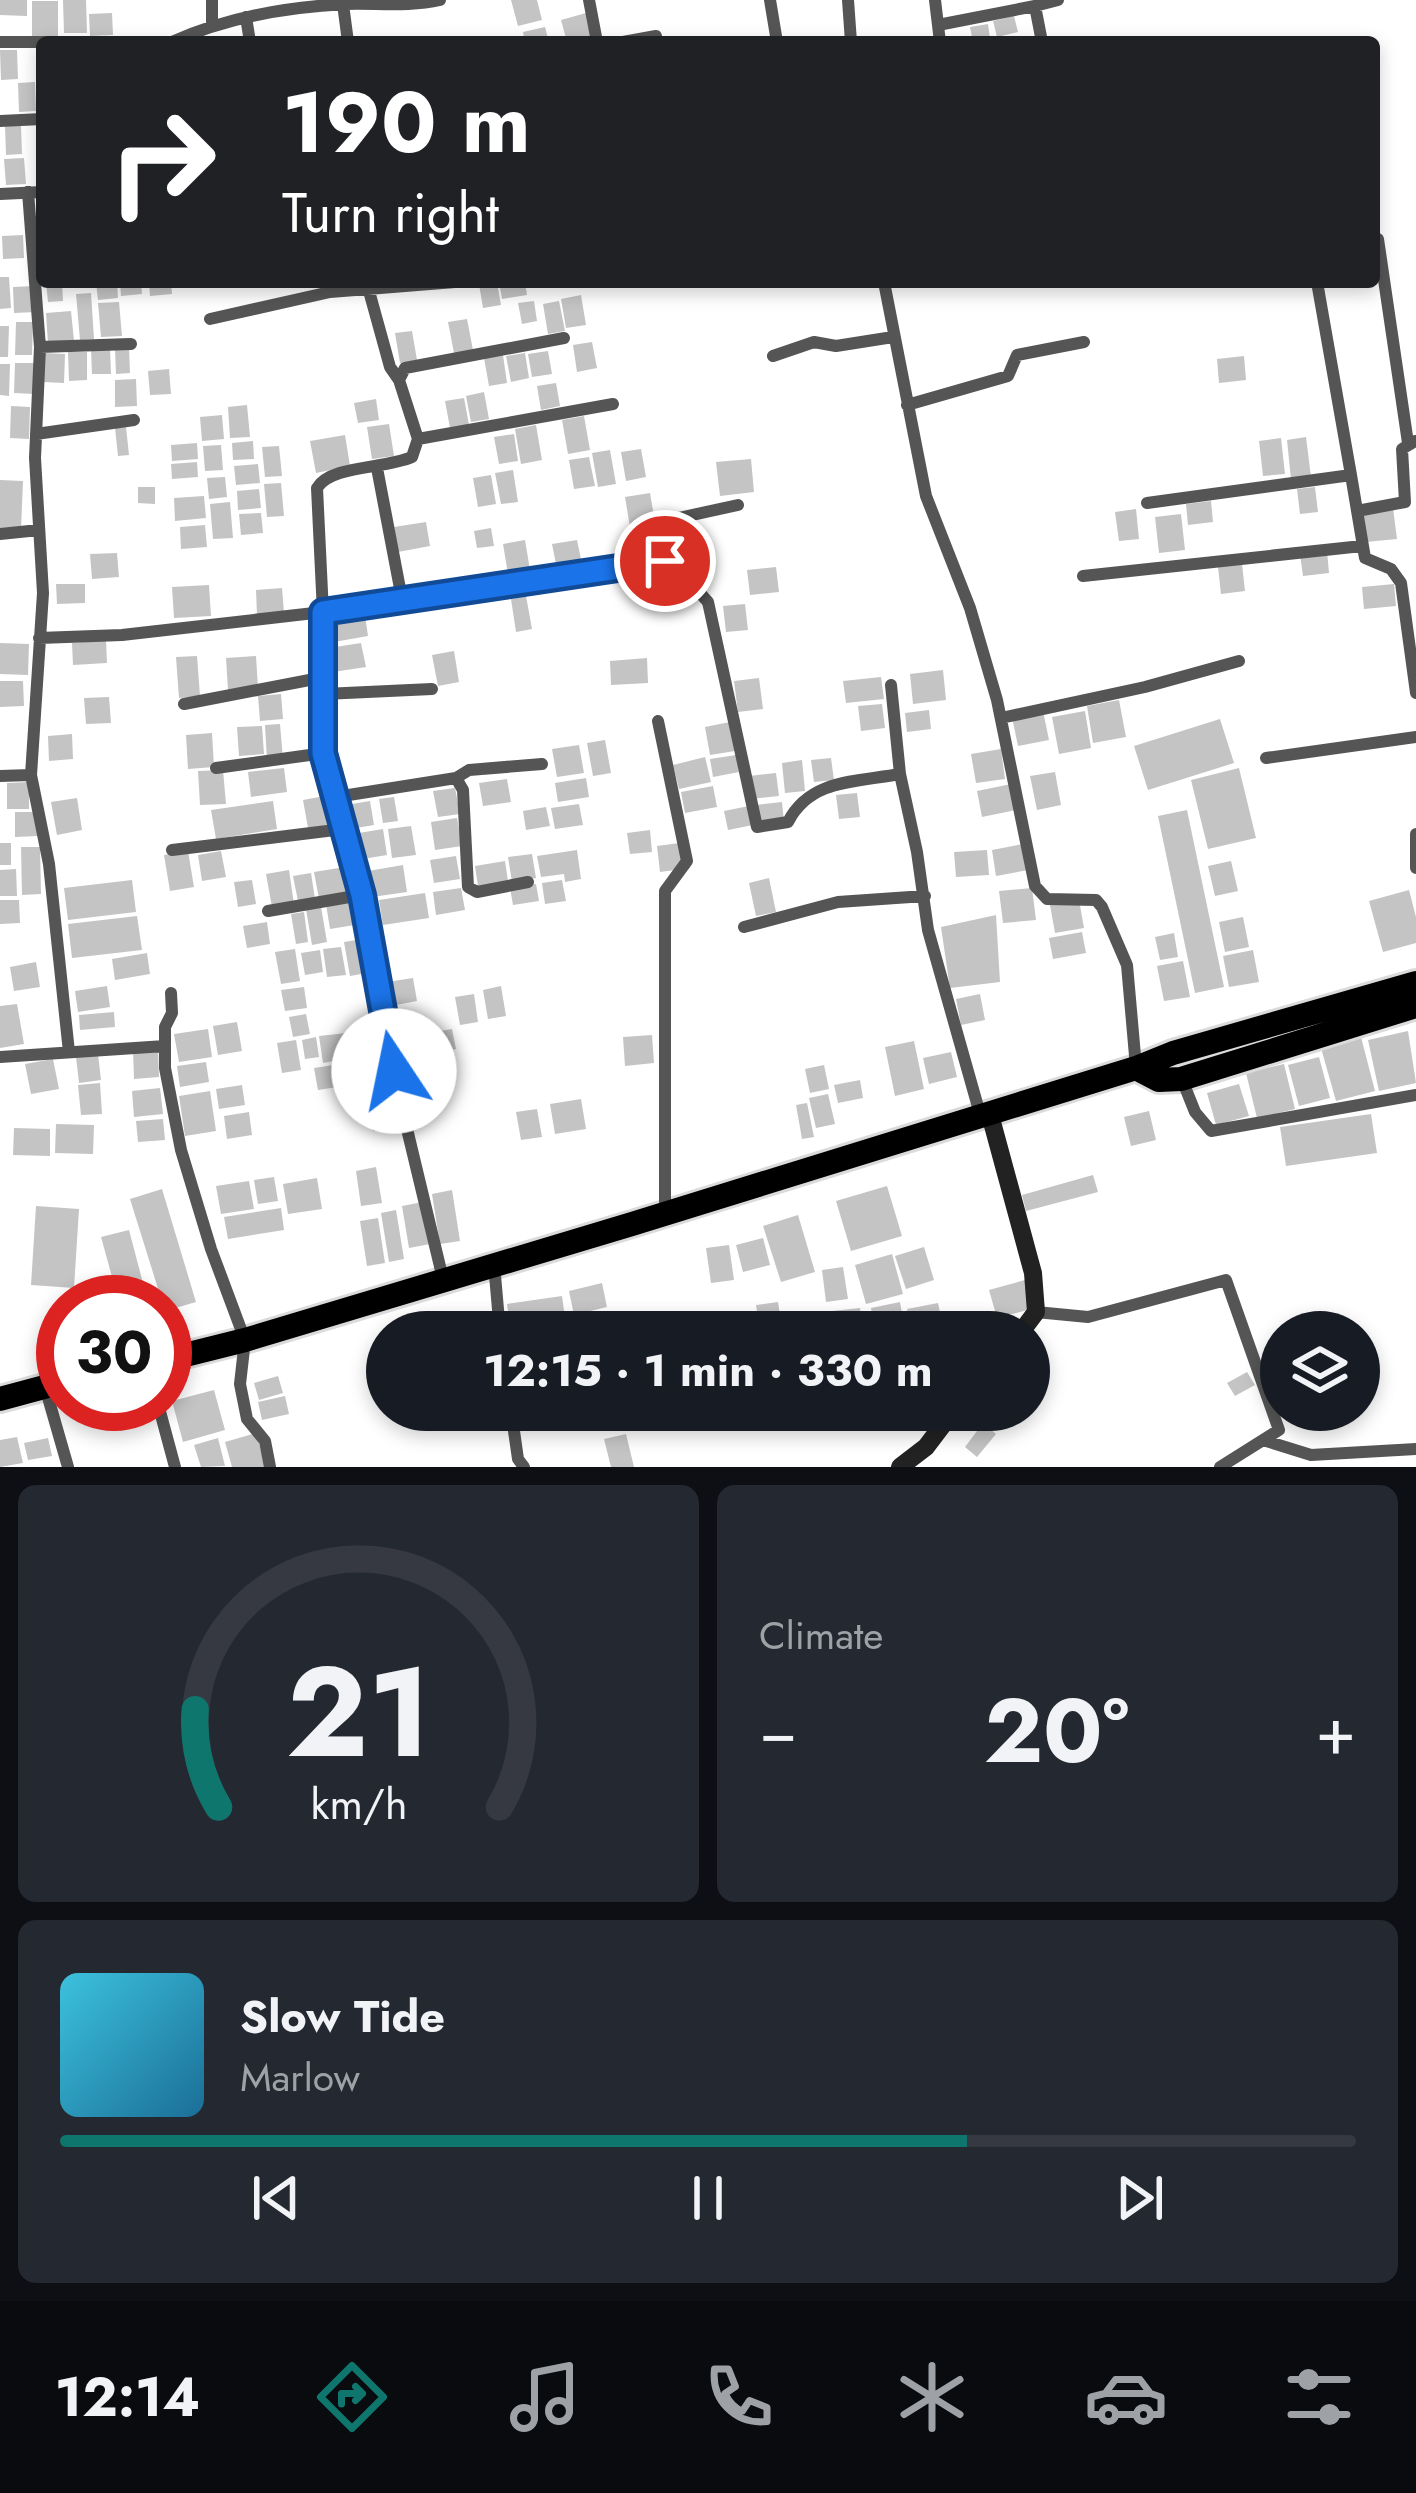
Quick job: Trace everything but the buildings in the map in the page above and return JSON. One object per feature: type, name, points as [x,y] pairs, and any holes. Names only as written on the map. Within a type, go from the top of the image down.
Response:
[{"type":"highway","points":[[192,1353],[1416,983]]},
{"type":"highway","points":[[1136,1068],[1159,1080],[1181,1079],[1416,1006]]},
{"type":"highway","points":[[0,1399],[36,1388]]},
{"type":"street","points":[[212,0],[212,24]]},
{"type":"street","points":[[185,36],[212,24],[294,5],[440,0]]},
{"type":"street","points":[[589,0],[596,36]]},
{"type":"street","points":[[770,0],[776,36]]},
{"type":"street","points":[[848,0],[851,36]]},
{"type":"street","points":[[934,0],[939,36]]},
{"type":"street","points":[[938,25],[1058,0]]},
{"type":"street","points":[[343,4],[347,36]]},
{"type":"street","points":[[1035,6],[1041,36]]},
{"type":"street","points":[[246,16],[249,36]]},
{"type":"street","points":[[0,42],[36,42]]},
{"type":"street","points":[[0,121],[36,119]]},
{"type":"street","points":[[0,194],[35,192],[36,223]]},
{"type":"street","points":[[1357,511],[1399,505],[1411,496],[1402,449],[1412,442],[1380,250]]},
{"type":"street","points":[[38,288],[36,434],[43,593],[31,775],[50,863],[69,1052]]},
{"type":"street","points":[[210,319],[330,292],[399,288]]},
{"type":"street","points":[[885,288],[930,511],[970,608],[1001,718],[1035,886],[1047,899],[1096,901],[1117,937],[1131,987],[1136,1068]]},
{"type":"street","points":[[1318,288],[1362,546],[1370,562],[1391,569],[1401,583],[1416,693]]},
{"type":"street","points":[[369,291],[390,368],[399,380],[418,439],[412,457],[329,476],[316,488],[325,677],[323,753],[362,895],[401,1104],[443,1279]]},
{"type":"street","points":[[773,356],[814,342],[836,346],[892,337]]},
{"type":"street","points":[[399,380],[411,365],[564,338]]},
{"type":"street","points":[[907,405],[1008,376],[1016,355],[1084,342]]},
{"type":"street","points":[[40,347],[131,344]]},
{"type":"street","points":[[418,439],[613,404]]},
{"type":"street","points":[[36,434],[134,420]]},
{"type":"street","points":[[376,468],[402,599]]},
{"type":"street","points":[[1147,503],[1351,475]]},
{"type":"street","points":[[739,506],[661,524],[670,584],[700,593],[708,602],[757,827],[788,822],[798,802],[819,790],[900,773]]},
{"type":"street","points":[[0,534],[39,530]]},
{"type":"street","points":[[1083,575],[1362,546]]},
{"type":"street","points":[[39,638],[122,635],[323,612],[665,561]]},
{"type":"street","points":[[1001,718],[1130,691],[1239,661]]},
{"type":"street","points":[[184,704],[325,677]]},
{"type":"street","points":[[890,685],[900,773],[928,930],[1033,1274],[1036,1311]]},
{"type":"street","points":[[324,694],[432,689]]},
{"type":"street","points":[[658,721],[687,861],[665,891],[664,1214]]},
{"type":"street","points":[[1266,758],[1416,736]]},
{"type":"street","points":[[216,768],[323,753]]},
{"type":"street","points":[[456,778],[469,770],[542,764]]},
{"type":"street","points":[[0,776],[31,775]]},
{"type":"street","points":[[336,797],[456,778],[463,790],[468,887],[477,892],[528,882]]},
{"type":"street","points":[[172,850],[344,830]]},
{"type":"street","points":[[1416,834],[1416,868]]},
{"type":"street","points":[[268,911],[362,895]]},
{"type":"street","points":[[744,927],[838,902],[925,896]]},
{"type":"street","points":[[171,993],[165,1068],[181,1150],[245,1340],[240,1384],[247,1419],[265,1441],[270,1467]]},
{"type":"street","points":[[0,1057],[165,1046]]},
{"type":"street","points":[[1173,1053],[1195,1112],[1211,1131],[1416,1095]]},
{"type":"street","points":[[494,1264],[498,1311]]},
{"type":"street","points":[[1050,1313],[1088,1317],[1226,1280],[1279,1430],[1220,1467]]},
{"type":"street","points":[[62,1431],[68,1467]]},
{"type":"street","points":[[165,1431],[175,1467]]},
{"type":"street","points":[[515,1431],[518,1459],[524,1467]]},
{"type":"street","points":[[900,1467],[938,1431]]},
{"type":"street","points":[[1263,1440],[1311,1455],[1416,1449]]},
{"type":"route","points":[[394,1071],[362,895],[323,753],[323,612],[665,561]]}]
